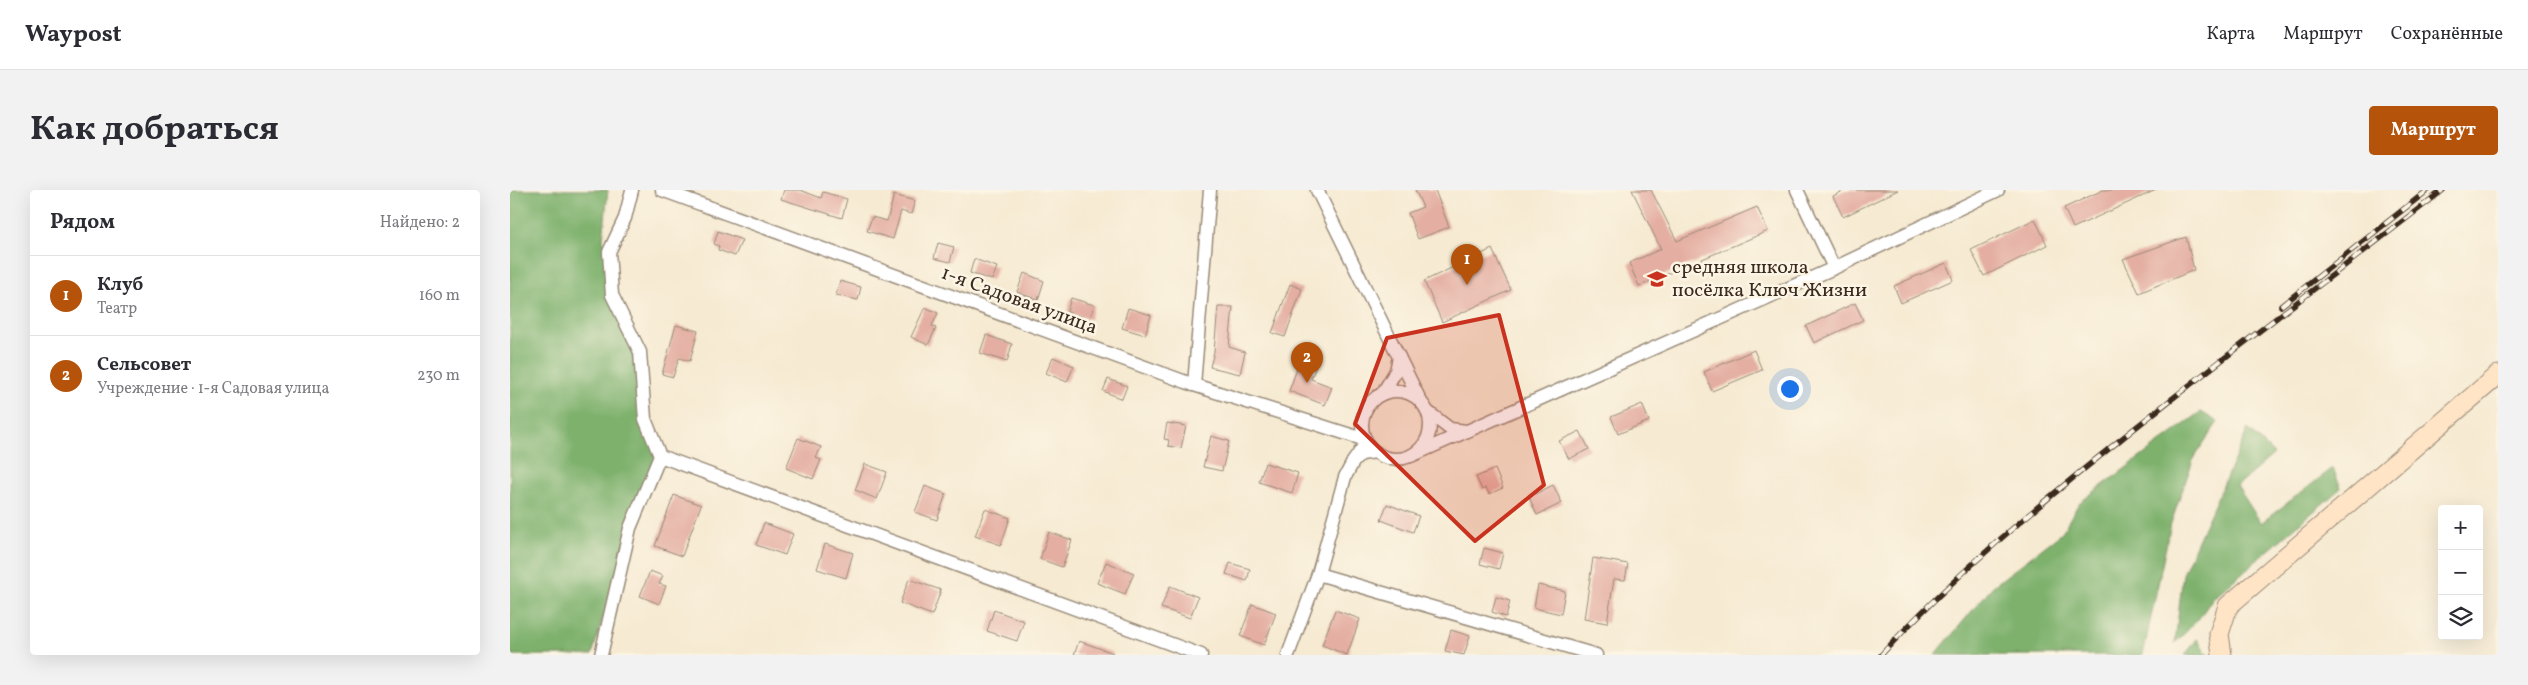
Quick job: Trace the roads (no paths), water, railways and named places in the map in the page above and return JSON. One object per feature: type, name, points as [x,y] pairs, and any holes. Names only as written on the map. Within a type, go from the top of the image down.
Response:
[{"type":"street","points":[[601,655],[630,528],[660,456],[645,419],[640,352],[612,295],[609,252],[625,218],[632,190]]},
{"type":"street","name":"1-я Садовая улица","points":[[662,190],[1194,385],[1366,440]]},
{"type":"street","points":[[1194,385],[1210,190]]},
{"type":"street","points":[[1317,190],[1424,407],[1431,431],[1421,449],[1411,456]]},
{"type":"street","points":[[1797,190],[1834,268]]},
{"type":"street","points":[[1399,357],[1396,371],[1382,394],[1366,408],[1362,427],[1366,440],[1376,452],[1392,459],[1411,456],[1834,268],[1998,190]]},
{"type":"street","points":[[2222,655],[2218,634],[2228,606],[2498,375]]},
{"type":"street","points":[[1382,394],[1393,391],[1405,392],[1450,429],[1467,431]]},
{"type":"street","points":[[1288,655],[1318,574],[1344,477],[1366,440]]},
{"type":"street","points":[[1353,462],[1361,454],[1376,452]]},
{"type":"street","points":[[660,456],[1201,655]]},
{"type":"street","points":[[1318,574],[1596,655]]},
{"type":"railway","points":[[2281,306],[2428,190]]},
{"type":"railway","points":[[1881,655],[1966,570],[2057,491],[2200,377],[2443,190]]},
{"type":"place","name":"средняя школа посёлка Ключ Жизни","points":[[1657,279]]},
{"type":"place","name":"Клуб","points":[[1467,285]]},
{"type":"place","name":"Сельсовет","points":[[1307,383]]}]
